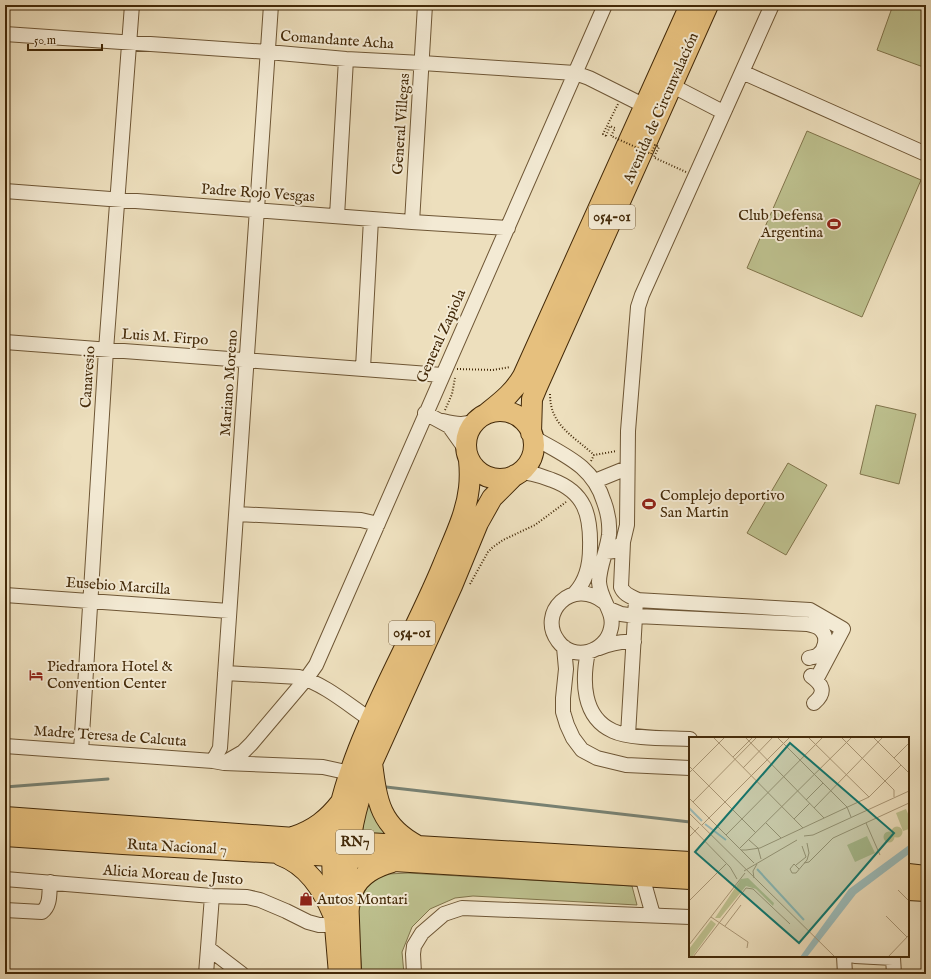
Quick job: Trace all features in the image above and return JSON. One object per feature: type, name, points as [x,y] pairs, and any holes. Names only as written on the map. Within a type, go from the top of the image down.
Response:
[{"type":"highway","name":"Avenida de Circunvalación","points":[[664,82],[690,5]]},
{"type":"highway","name":"Avenida de Circunvalación","points":[[341,849],[341,802],[350,773],[371,720],[424,610],[463,514],[469,488],[466,439],[470,428],[481,417],[510,394],[516,388],[523,376],[664,82],[708,5]]},
{"type":"highway","name":"Avenida de Circunvalación","points":[[341,849],[372,763],[452,586],[478,522],[492,498],[526,466],[532,456],[534,445],[532,435],[532,399],[651,110]]},
{"type":"highway","points":[[481,417],[497,411],[508,412],[519,416],[527,424],[532,435]]},
{"type":"highway","points":[[468,455],[476,469],[485,476],[496,479],[507,478],[517,474]]},
{"type":"highway","points":[[372,763],[377,798],[385,816],[394,829],[404,839],[418,846]]},
{"type":"highway","points":[[292,837],[312,829],[332,813],[341,802]]},
{"type":"highway","name":"RN7","points":[[5,817],[292,837],[394,862],[689,879]]},
{"type":"highway","name":"Ruta Nacional 7","points":[[5,836],[275,853],[341,849]]},
{"type":"highway","name":"RN7","points":[[341,849],[418,846],[689,862]]},
{"type":"highway","points":[[275,853],[295,862],[308,872],[322,890],[338,916],[357,885],[374,868],[394,862]]},
{"type":"highway","points":[[909,874],[926,876]]},
{"type":"highway","points":[[909,890],[926,891]]},
{"type":"main road","name":"054-01","points":[[338,974],[338,916],[348,868],[341,849]]},
{"type":"main road","name":"054-01","points":[[338,916],[352,974]]},
{"type":"street","name":"Canavesio","points":[[81,751],[106,350],[132,5]]},
{"type":"street","name":"Mariano Moreno","points":[[218,762],[237,514],[271,5]]},
{"type":"street","name":"General Villegas","points":[[412,222],[425,5]]},
{"type":"street","name":"General Zapiola","points":[[218,762],[242,752],[251,744],[316,665],[425,413],[508,228],[605,5]]},
{"type":"street","points":[[772,5],[694,177],[638,307],[627,449],[627,525],[623,542],[621,587],[626,594],[638,600],[810,610],[843,629],[813,678],[821,687],[822,693],[814,703]]},
{"type":"street","name":"Comandante Acha","points":[[5,34],[268,52],[346,59],[575,73],[622,94],[651,110]]},
{"type":"street","points":[[337,216],[346,59]]},
{"type":"street","points":[[742,72],[926,154]]},
{"type":"street","points":[[664,82],[723,112]]},
{"type":"street","name":"Padre Rojo Vesgas","points":[[5,191],[508,228]]},
{"type":"street","points":[[363,368],[371,219]]},
{"type":"street","name":"Luis M. Firpo","points":[[5,342],[442,375]]},
{"type":"street","points":[[425,413],[450,426],[468,455]]},
{"type":"street","points":[[442,421],[460,425],[469,424],[481,417]]},
{"type":"street","points":[[532,435],[558,450],[585,470],[595,481],[601,491],[608,518],[609,534],[599,583],[612,618],[612,627],[609,636],[604,643],[593,650],[585,666],[584,682],[589,706],[597,718],[614,732],[628,735],[689,739]]},
{"type":"street","points":[[595,481],[627,468]]},
{"type":"street","points":[[517,474],[527,472],[542,476],[567,487],[574,492],[587,511],[591,534],[590,555],[588,568],[581,587],[575,594]]},
{"type":"street","points":[[237,514],[361,520],[378,524]]},
{"type":"street","points":[[606,552],[614,552],[623,542]]},
{"type":"street","points":[[634,642],[625,641],[610,643],[593,650],[576,652],[564,647],[553,633],[552,624],[556,606],[562,600],[575,594],[588,593],[596,596],[606,605],[621,614],[807,624],[815,626],[822,631],[825,638],[823,650],[818,656],[809,658]]},
{"type":"street","name":"Eusebio Marcilla","points":[[5,595],[229,611]]},
{"type":"street","points":[[628,735],[636,600],[638,600]]},
{"type":"street","points":[[564,647],[566,669],[563,712],[573,738],[582,750],[597,758],[626,765],[689,768]]},
{"type":"street","points":[[225,673],[306,679],[317,684],[371,720]]},
{"type":"street","name":"Madre Teresa de Calcuta","points":[[5,746],[218,762],[323,767],[350,773]]},
{"type":"street","points":[[642,876],[653,915]]},
{"type":"street","name":"Alicia Moreau de Justo","points":[[5,879],[212,896],[247,897],[260,900],[319,926],[338,916]]},
{"type":"street","points":[[5,910],[42,912],[46,908],[49,901],[50,882]]},
{"type":"street","points":[[206,974],[212,896]]},
{"type":"street","points":[[414,974],[414,946],[422,934],[444,914],[462,908],[689,917]]},
{"type":"street","points":[[208,948],[242,974]]},
{"type":"street","points":[[844,957],[845,974]]},
{"type":"street","points":[[893,957],[894,974]]},
{"type":"path","points":[[622,94],[603,134],[606,136],[610,126],[615,128],[611,136],[652,154],[655,145],[659,147],[654,157],[694,177]]},
{"type":"path","points":[[585,470],[594,455],[627,449]]},
{"type":"path","points":[[468,588],[488,552],[503,540],[540,522],[567,500],[574,492]]},
{"type":"green space","points":[[893,5],[909,5],[926,11],[926,68],[877,50]]},
{"type":"green space","name":"Club Defensa Argentina","points":[[807,131],[921,180],[862,317],[747,268]]},
{"type":"green space","points":[[876,405],[916,414],[899,484],[860,474]]},
{"type":"green space","points":[[788,463],[827,485],[786,555],[747,533]]},
{"type":"green space","points":[[370,791],[393,839],[362,838],[364,819]]},
{"type":"green space","points":[[408,873],[632,886],[637,905],[473,896],[455,898],[430,909],[412,927],[402,952],[404,974],[362,974],[357,913],[359,901],[368,886],[378,877],[388,874]]},
{"type":"waterway","points":[[5,787],[108,779]]},
{"type":"waterway","points":[[386,787],[689,822]]},
{"type":"place","name":"Club Defensa Argentina","points":[[834,224]]},
{"type":"place","name":"Complejo deportivo San Martin","points":[[649,504]]},
{"type":"place","name":"Piedramora Hotel & Convention Center","points":[[36,675]]},
{"type":"place","name":"Autos Montari","points":[[306,899]]}]
